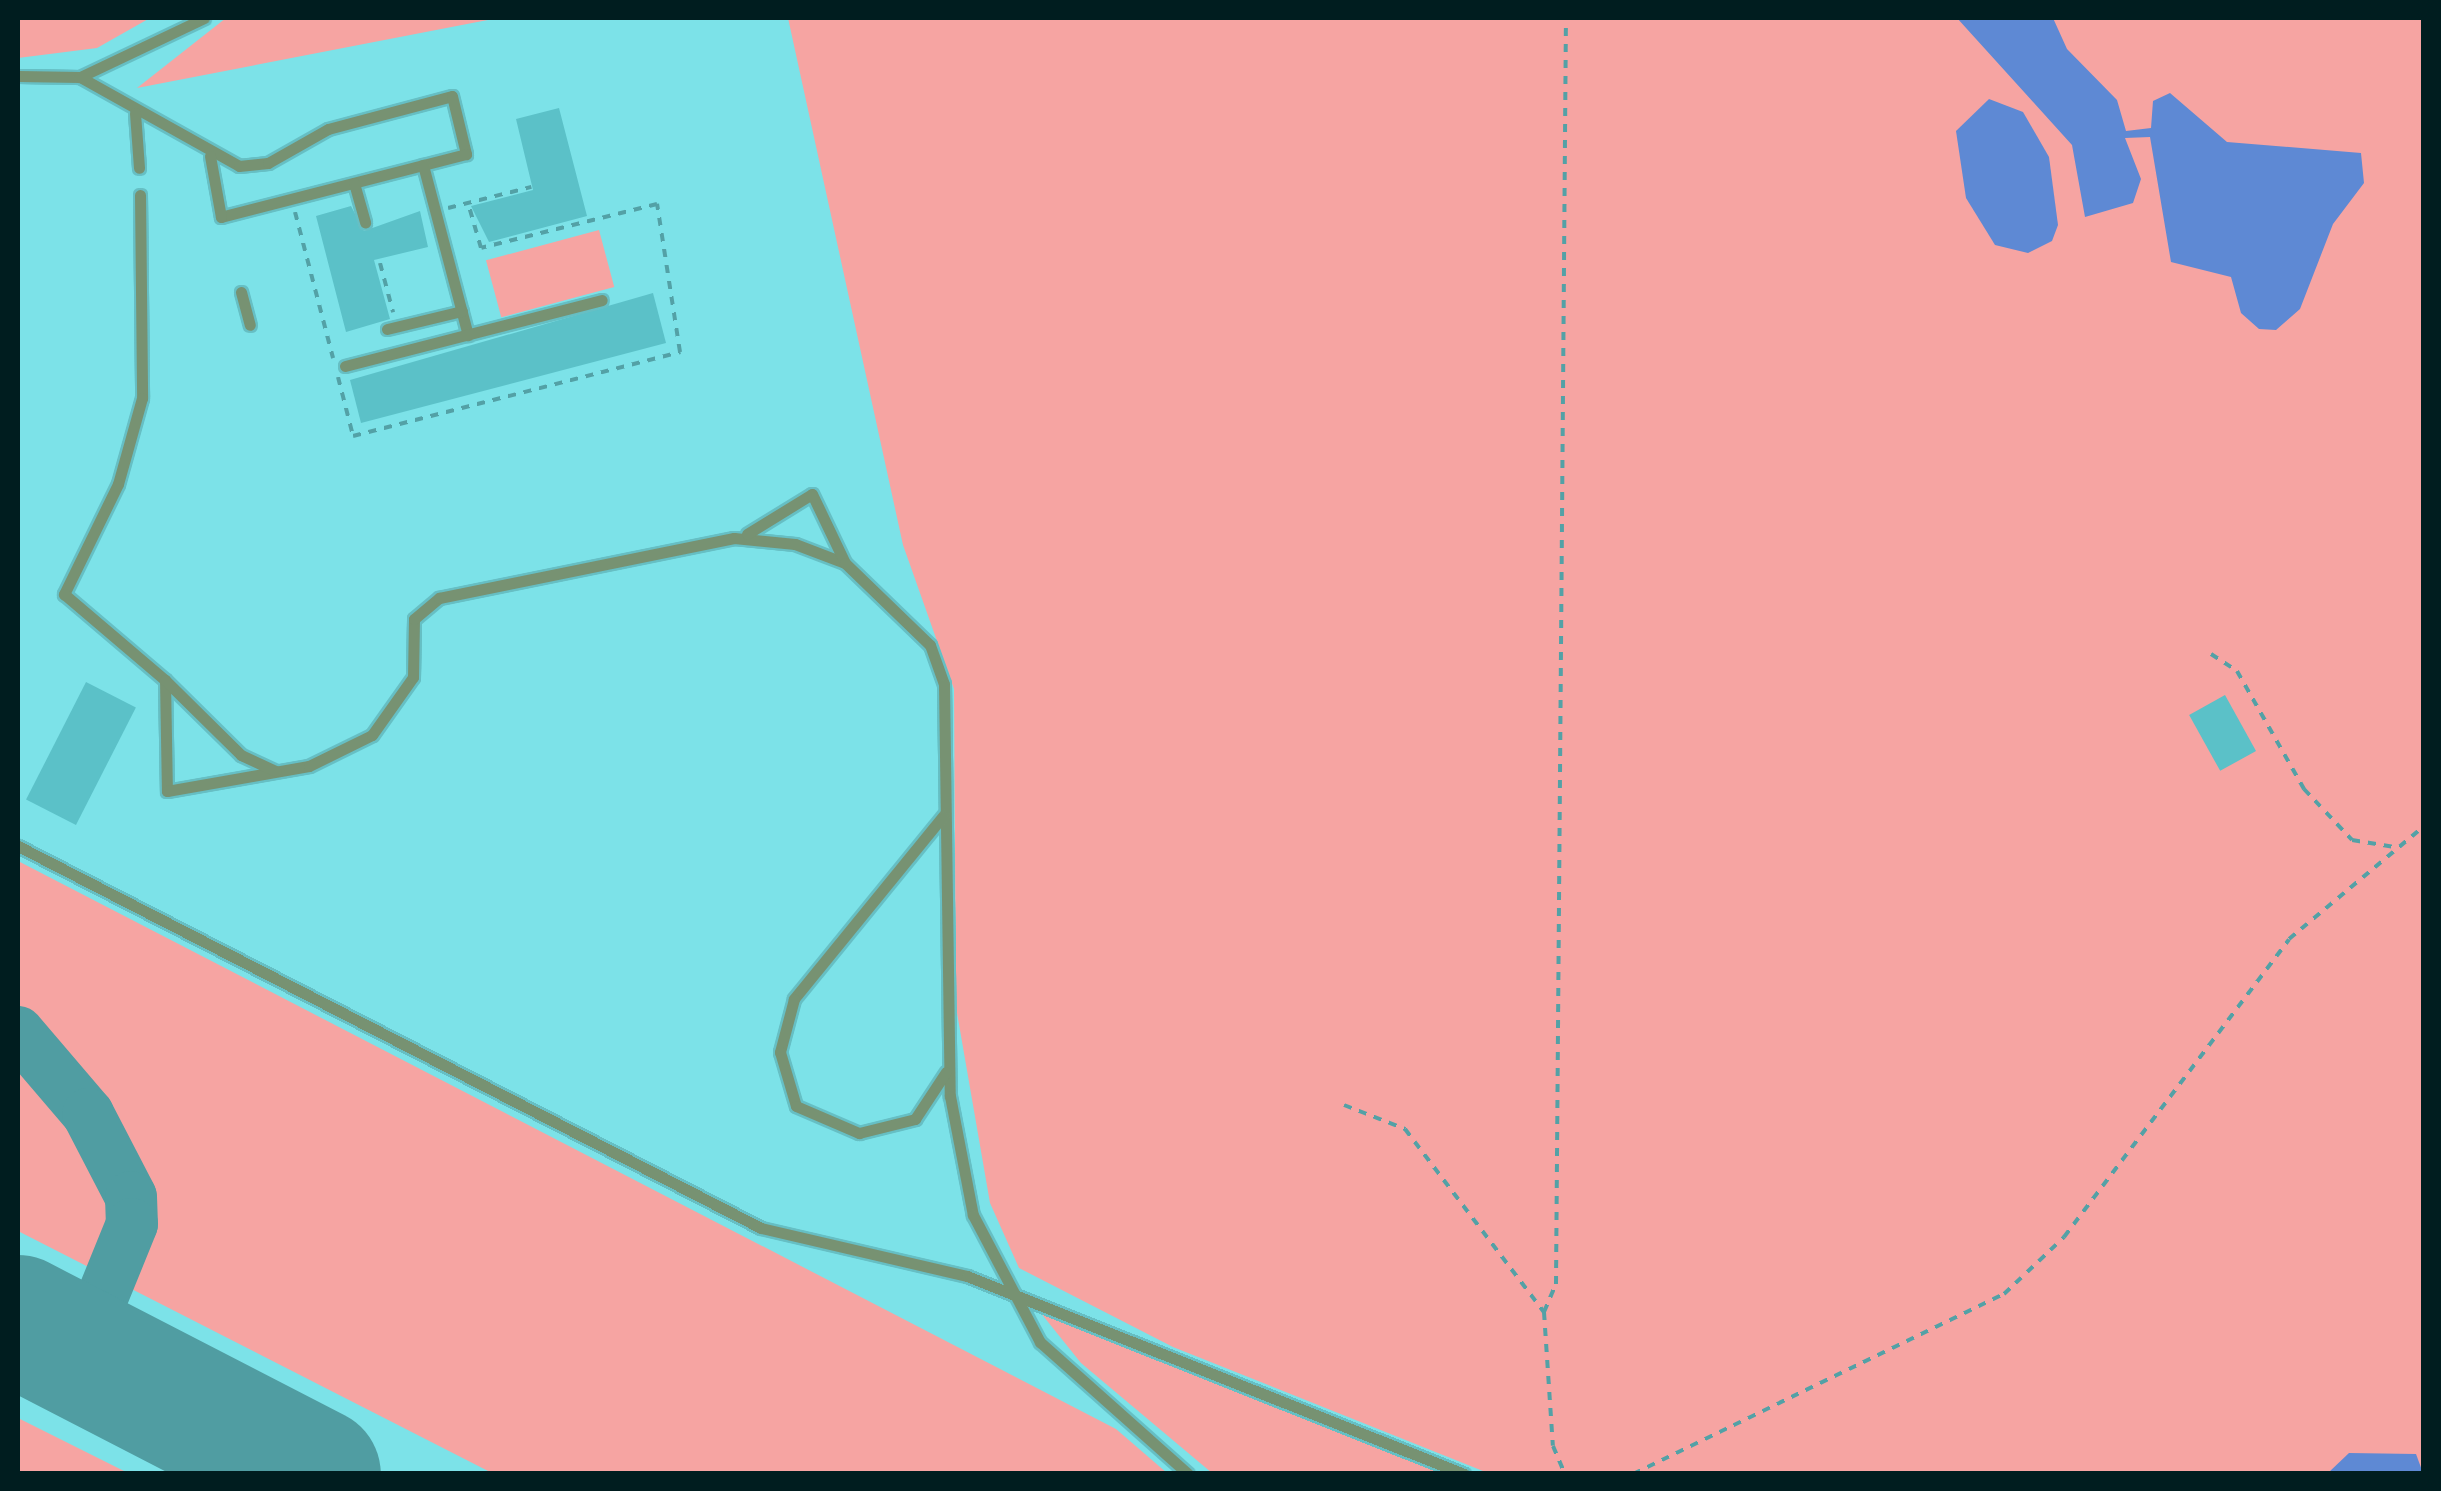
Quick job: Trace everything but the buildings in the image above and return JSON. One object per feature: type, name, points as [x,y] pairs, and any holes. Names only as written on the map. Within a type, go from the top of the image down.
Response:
[{"type":"lane","points":[[18,76],[80,77],[204,18]]},
{"type":"lane","points":[[80,77],[210,156],[268,163],[328,129],[452,96],[466,154],[220,217],[210,156]]},
{"type":"lane","points":[[135,113],[140,168]]},
{"type":"lane","points":[[423,165],[468,335]]},
{"type":"lane","points":[[354,182],[365,222]]},
{"type":"lane","points":[[140,196],[142,398],[118,484],[64,594],[165,680],[241,755],[277,772]]},
{"type":"lane","points":[[241,292],[250,324]]},
{"type":"lane","points":[[345,366],[602,300]]},
{"type":"lane","points":[[392,328],[462,311]]},
{"type":"lane","points":[[165,680],[166,791],[277,772],[372,735],[401,705],[423,606],[734,538],[783,519],[812,494],[845,563]]},
{"type":"lane","points":[[734,538],[795,544],[845,563],[910,621],[940,665],[950,1056],[973,1215],[1006,1291],[1040,1342],[1188,1474]]},
{"type":"lane","points":[[943,816],[794,1000],[780,1052],[796,1106],[859,1134],[914,1119],[940,1089],[950,1056]]},
{"type":"lane","points":[[18,846],[510,1091],[739,1218],[1006,1291],[1464,1474]]},
{"type":"path","points":[[1565,1474],[1552,1446],[1544,1312],[1556,1284],[1566,18]]},
{"type":"path","points":[[448,208],[530,186]]},
{"type":"path","points":[[380,262],[392,328]]},
{"type":"path","points":[[2212,654],[2237,671],[2304,789],[2352,840],[2394,847]]},
{"type":"path","points":[[1632,1474],[2004,1294],[2064,1237],[2289,939],[2394,847],[2424,826]]},
{"type":"path","points":[[1344,1105],[1405,1129],[1544,1312]]},
{"type":"shaded area","points":[[18,18],[150,18],[97,48],[18,58]]},
{"type":"shaded area","points":[[226,18],[498,18],[137,88]]},
{"type":"shaded area","points":[[788,18],[2423,18],[2423,1473],[1488,1473],[1173,1347],[1019,1268],[990,1203],[956,1007],[954,689],[903,545]]},
{"type":"shaded area","points":[[599,230],[614,287],[501,317],[486,260]]},
{"type":"shaded area","points":[[18,861],[1116,1429],[1167,1473],[492,1473],[18,1231]]},
{"type":"shaded area","points":[[1036,1307],[1464,1473],[1212,1473],[1081,1363]]},
{"type":"shaded area","points":[[18,1418],[128,1473],[18,1473]]},
{"type":"water","points":[[1957,18],[2053,18],[2067,49],[2117,100],[2126,131],[2151,128],[2153,101],[2170,93],[2227,142],[2361,153],[2364,183],[2333,224],[2300,309],[2276,330],[2259,329],[2241,313],[2231,277],[2171,262],[2150,137],[2125,138],[2141,179],[2133,203],[2085,217],[2072,145]]},
{"type":"water","points":[[1989,99],[2023,112],[2049,157],[2058,225],[2052,241],[2028,253],[1995,245],[1966,198],[1956,131]]},
{"type":"water","points":[[2349,1453],[2416,1454],[2423,1473],[2328,1473]]},
{"type":"taxiway","points":[[18,1032],[88,1114],[131,1197],[132,1224],[95,1315],[95,1337],[124,1376]]},
{"type":"taxiway","points":[[26,1325],[66,1331],[95,1315]]},
{"type":"taxiway","points":[[197,1413],[231,1474]]},
{"type":"runway","points":[[18,1321],[315,1474]]}]
